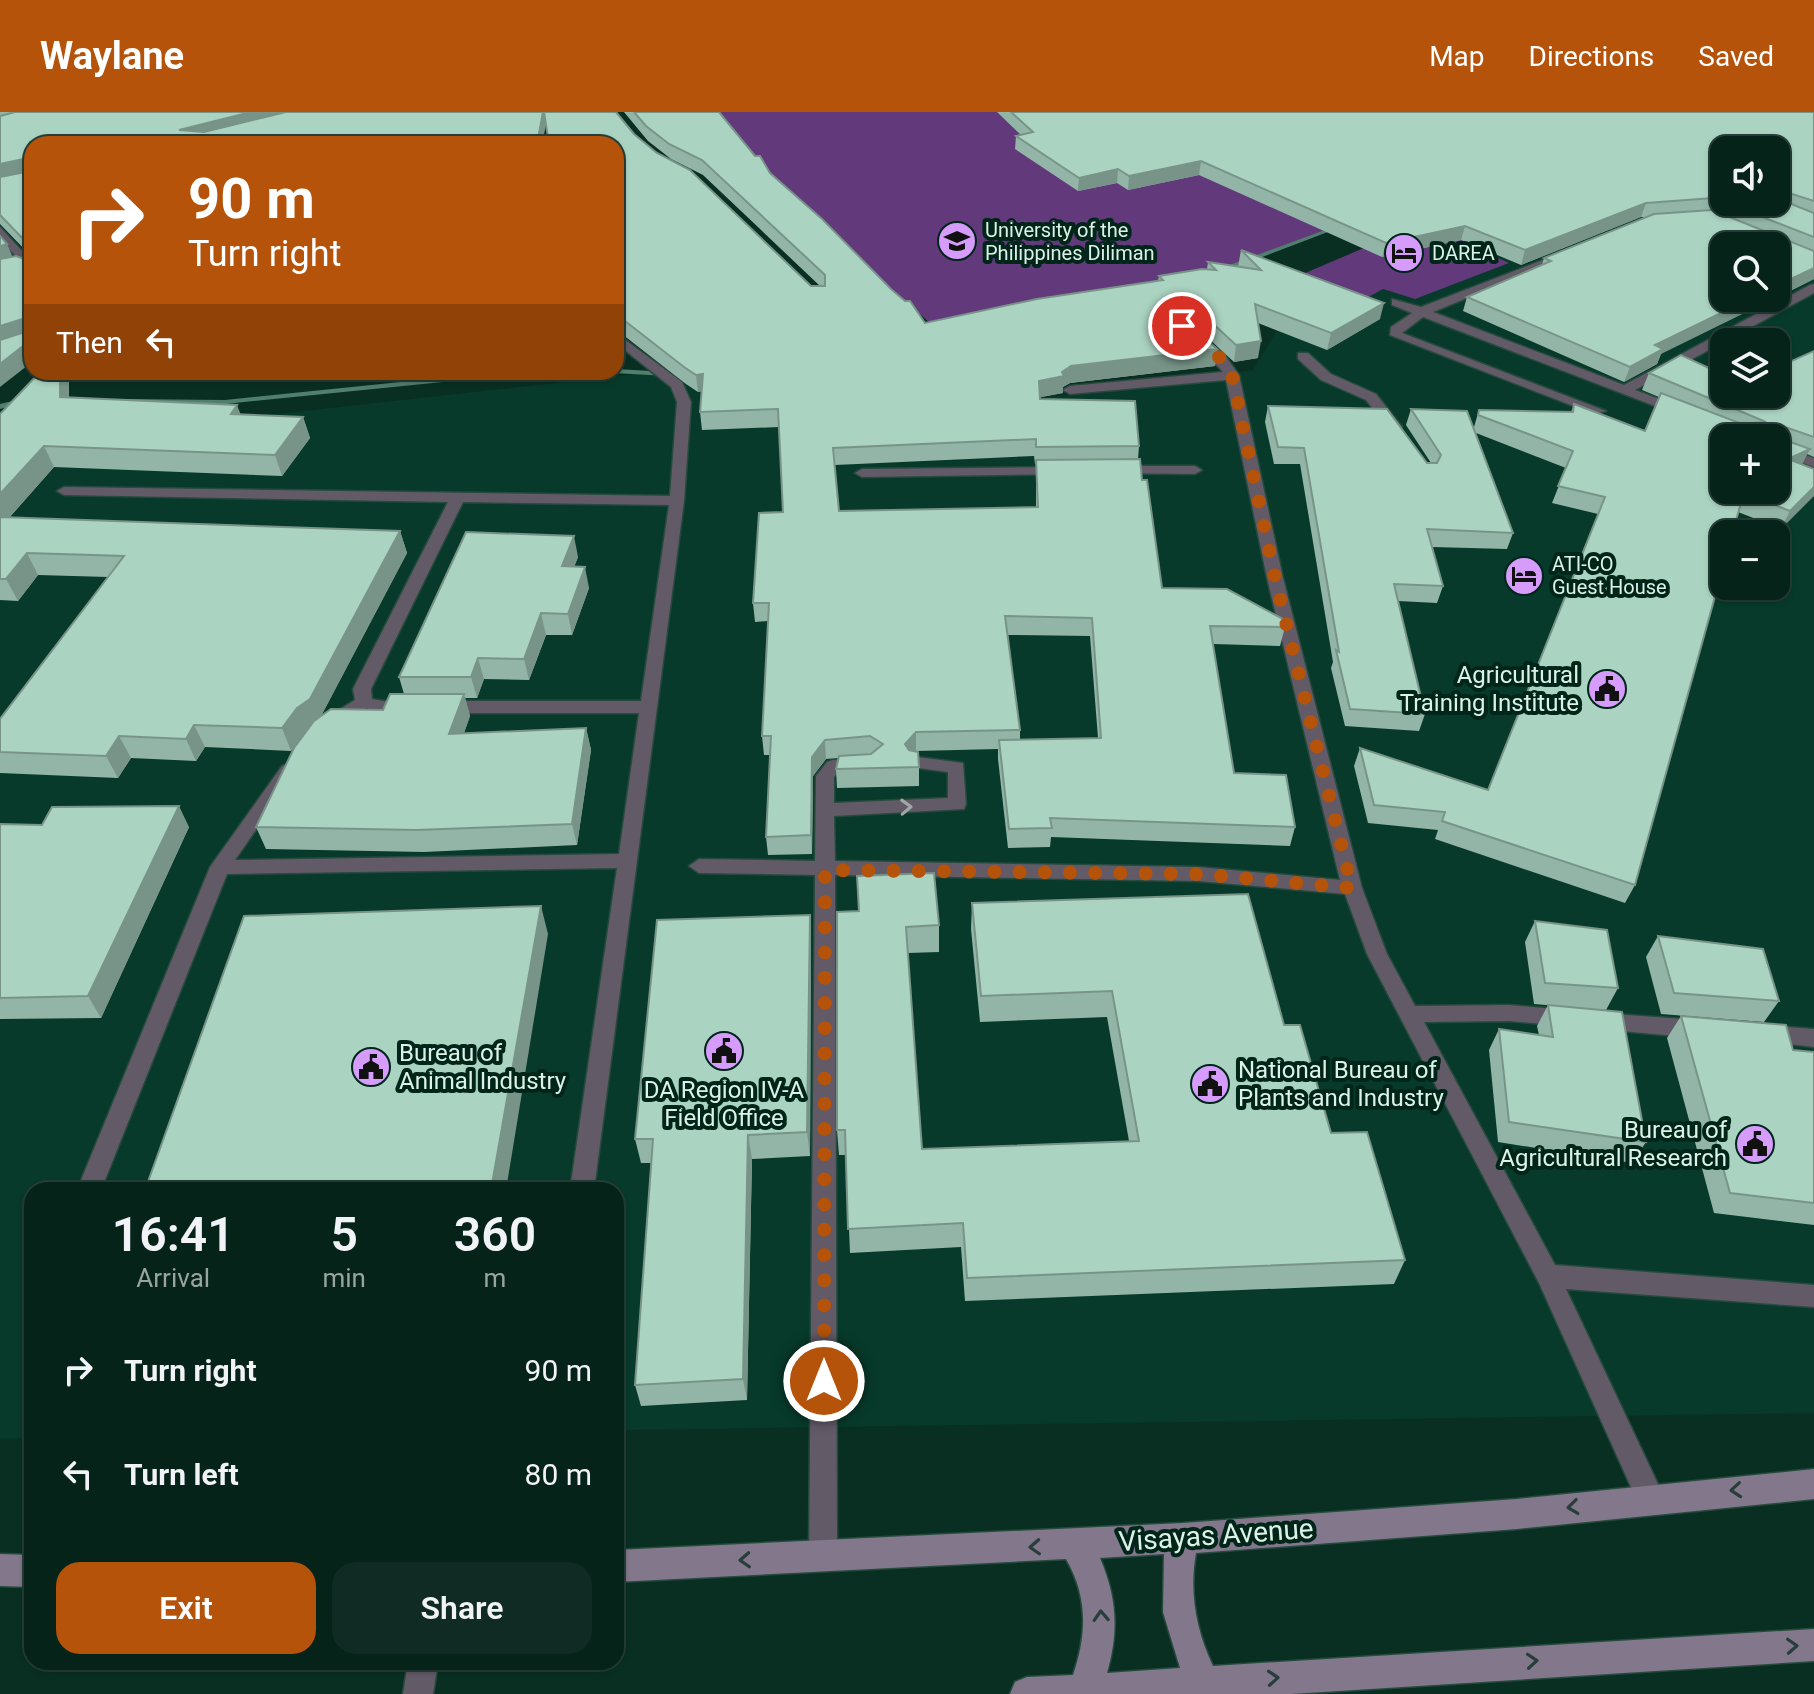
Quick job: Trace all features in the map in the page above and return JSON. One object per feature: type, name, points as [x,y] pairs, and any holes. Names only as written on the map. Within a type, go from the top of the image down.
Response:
[{"type":"main road","name":"Visayas Avenue","points":[[624,1566],[1183,1538],[1517,1514],[1650,1497],[1814,1484]]},
{"type":"main road","points":[[1183,1538],[1175,1583],[1177,1608],[1182,1633],[1205,1688]]},
{"type":"main road","points":[[1075,1545],[1090,1567],[1100,1596],[1102,1627],[1096,1658],[1084,1690]]},
{"type":"main road","points":[[0,1570],[24,1571]]},
{"type":"main road","points":[[1027,1694],[1205,1688],[1814,1645]]},
{"type":"street","points":[[0,231],[24,266]]},
{"type":"lane","points":[[1575,250],[1421,312],[1395,330],[1396,335],[1599,411]]},
{"type":"lane","points":[[1623,391],[1814,288]]},
{"type":"lane","points":[[1396,302],[1693,417]]},
{"type":"lane","points":[[1182,326],[1219,357],[1232,375],[1275,578],[1352,888],[1377,954],[1548,1276],[1650,1497]]},
{"type":"lane","points":[[583,1182],[677,501],[684,402],[677,385],[624,343]]},
{"type":"lane","points":[[624,354],[642,355]]},
{"type":"lane","points":[[1303,356],[1326,377],[1371,397],[1402,434]]},
{"type":"lane","points":[[1070,390],[1232,375]]},
{"type":"lane","points":[[1790,454],[1814,463]]},
{"type":"lane","points":[[1102,470],[1195,470]]},
{"type":"lane","points":[[862,473],[1071,471]]},
{"type":"lane","points":[[64,491],[677,501]]},
{"type":"lane","points":[[364,702],[362,689],[457,499]]},
{"type":"lane","points":[[364,702],[383,707],[649,707]]},
{"type":"lane","points":[[92,1182],[220,867],[310,742],[364,702]]},
{"type":"lane","points":[[828,810],[957,804],[957,767],[917,763]]},
{"type":"lane","points":[[823,1557],[828,769],[871,764]]},
{"type":"lane","points":[[220,867],[626,861]]},
{"type":"lane","points":[[699,866],[1198,874],[1352,888]]},
{"type":"lane","points":[[1408,1014],[1509,1013],[1814,1038]]},
{"type":"lane","points":[[1548,1276],[1814,1296]]},
{"type":"lane","points":[[418,1694],[422,1670]]},
{"type":"shaded area","points":[[697,112],[1530,112],[1564,208],[1467,243],[1509,263],[1415,299],[1383,289],[1303,333],[1251,296],[1425,222],[1381,211],[1216,272],[931,324]]},
{"type":"shaded area","points":[[1814,188],[1814,1413],[624,1430],[624,1182],[24,1182],[24,1438],[0,1439],[0,440],[159,427],[583,380],[624,380],[624,375],[791,357],[935,407],[1169,385],[1253,370],[1276,332],[1556,218],[1710,203],[1710,216],[1790,216],[1790,197]]},
{"type":"building","points":[[15,112],[251,112],[179,130],[204,132],[286,112],[543,112],[538,136],[24,136],[24,159],[0,164],[0,116]]},
{"type":"building","points":[[544,112],[616,112],[634,134],[657,153],[690,170],[811,286],[825,286],[825,275],[702,160],[669,144],[634,112],[719,112],[755,156],[760,156],[770,173],[822,219],[891,289],[905,301],[910,301],[925,323],[1037,299],[1163,280],[1159,276],[1202,269],[1216,270],[1208,262],[1261,270],[1241,250],[1384,303],[1331,333],[1255,304],[1261,341],[1236,345],[1184,297],[1174,296],[1172,308],[1217,349],[1071,366],[1062,372],[1064,376],[1039,381],[1040,399],[1135,401],[1139,446],[1036,447],[1036,439],[833,448],[839,511],[1038,507],[1036,460],[1140,459],[1142,480],[1147,480],[1162,588],[1227,589],[1283,619],[1285,627],[1210,626],[1234,773],[1286,775],[1295,827],[1050,818],[1052,828],[1009,829],[999,740],[1101,738],[1092,618],[1005,616],[1020,730],[916,732],[905,744],[909,750],[918,752],[919,767],[836,769],[839,756],[871,754],[883,744],[870,736],[825,740],[812,757],[811,835],[766,837],[771,736],[762,736],[769,603],[753,603],[759,513],[783,512],[778,409],[700,412],[703,374],[696,375],[684,367],[624,320],[624,136],[548,136]]},
{"type":"building","points":[[1011,112],[1814,112],[1814,201],[1790,193],[1790,136],[1710,136],[1710,198],[1646,203],[1525,250],[1465,226],[1386,243],[1201,161],[1129,176],[1118,169],[1079,178],[1016,136],[1033,132]]},
{"type":"building","points":[[24,172],[24,240],[0,215],[0,177]]},
{"type":"building","points":[[1790,204],[1814,213],[1814,237],[1760,216],[1790,216]]},
{"type":"building","points":[[1710,210],[1710,216],[1727,216],[1767,232],[1710,232],[1710,312],[1723,312],[1655,345],[1663,349],[1630,367],[1467,297],[1551,261],[1544,258],[1654,214]]},
{"type":"building","points":[[1790,241],[1814,251],[1814,268],[1790,279]]},
{"type":"building","points":[[16,256],[24,259],[24,319],[0,326],[0,259]]},
{"type":"building","points":[[24,332],[24,345],[0,364],[0,340]]},
{"type":"building","name":"Agricultural Training Institute","points":[[1814,351],[1814,437],[1790,429],[1790,424],[1742,424],[1766,422],[1733,408],[1790,408],[1790,362]]},
{"type":"building","name":"Agricultural Training Institute","points":[[1681,355],[1710,368],[1710,399],[1649,373]]},
{"type":"building","points":[[32,380],[60,380],[60,397],[237,405],[231,414],[303,417],[275,455],[44,446],[0,494],[0,414]]},
{"type":"building","name":"Agricultural Training Institute","points":[[1661,393],[1742,424],[1710,424],[1710,504],[1741,504],[1736,520],[1710,520],[1710,600],[1714,600],[1635,885],[1442,821],[1445,812],[1374,805],[1360,748],[1488,790],[1605,497],[1558,486],[1573,451],[1478,415],[1479,410],[1573,412],[1574,404],[1645,431]]},
{"type":"building","points":[[1268,406],[1387,409],[1427,463],[1437,463],[1441,455],[1411,409],[1467,411],[1513,533],[1427,529],[1443,586],[1394,584],[1425,714],[1350,709],[1336,650],[1339,652],[1304,448],[1278,447]]},
{"type":"building","name":"Agricultural Training Institute","points":[[1790,442],[1810,449],[1790,458]]},
{"type":"building","name":"Agricultural Training Institute","points":[[1790,460],[1814,469],[1814,487],[1790,511],[1772,504],[1790,504]]},
{"type":"building","points":[[0,517],[400,531],[310,699],[297,708],[282,728],[194,725],[186,739],[119,736],[106,756],[0,752],[0,719],[124,556],[27,553],[6,579],[0,579]]},
{"type":"building","points":[[466,532],[574,536],[562,566],[585,567],[568,614],[541,613],[524,659],[478,658],[471,677],[399,677]]},
{"type":"building","points":[[390,694],[464,694],[449,734],[586,728],[572,824],[417,830],[256,827],[294,748],[314,721],[331,709],[383,710]]},
{"type":"building","points":[[179,806],[88,996],[0,998],[0,824],[42,825],[52,807]]},
{"type":"building","name":"National Bureau of Plants and Industry","points":[[934,873],[939,925],[906,927],[922,1149],[1139,1141],[1112,991],[981,996],[972,903],[1248,894],[1284,1025],[1300,1025],[1331,1133],[1367,1132],[1405,1260],[967,1278],[963,1223],[848,1229],[845,1130],[837,1130],[837,912],[859,911],[857,876]]},
{"type":"building","name":"Bureau of Animal Industry","points":[[541,906],[492,1182],[148,1182],[244,916]]},
{"type":"building","points":[[810,915],[807,1132],[748,1135],[743,1379],[635,1385],[653,1139],[635,1139],[657,920]]},
{"type":"building","points":[[1535,921],[1607,930],[1618,988],[1545,983]]},
{"type":"building","points":[[1658,936],[1763,949],[1779,1001],[1674,993]]},
{"type":"building","points":[[1548,1005],[1622,1012],[1646,1142],[1509,1122],[1499,1029],[1553,1037]]},
{"type":"building","name":"Bureau of Agricultural Research","points":[[1681,1016],[1786,1025],[1793,1050],[1814,1052],[1814,1203],[1730,1193]]},
{"type":"waterway","points":[[1220,270],[1338,227]]},
{"type":"waterway","points":[[624,371],[668,374]]},
{"type":"waterway","points":[[127,401],[225,402],[443,380]]},
{"type":"waterway","points":[[0,407],[25,400]]},
{"type":"place","name":"University of the Philippines Diliman","points":[[957,241]]},
{"type":"place","name":"DAREA","points":[[1404,253]]},
{"type":"place","name":"ATI-CO Guest House","points":[[1524,576]]},
{"type":"place","name":"Agricultural Training Institute","points":[[1607,689]]},
{"type":"place","name":"DA Region IV-A Field Office","points":[[724,1051]]},
{"type":"place","name":"Bureau of Animal Industry","points":[[371,1067]]},
{"type":"place","name":"National Bureau of Plants and Industry","points":[[1210,1084]]},
{"type":"place","name":"Bureau of Agricultural Research","points":[[1755,1144]]},
{"type":"route","points":[[824,1381],[825,870],[1198,874],[1352,888],[1275,578],[1232,375],[1219,357],[1182,326]]}]
